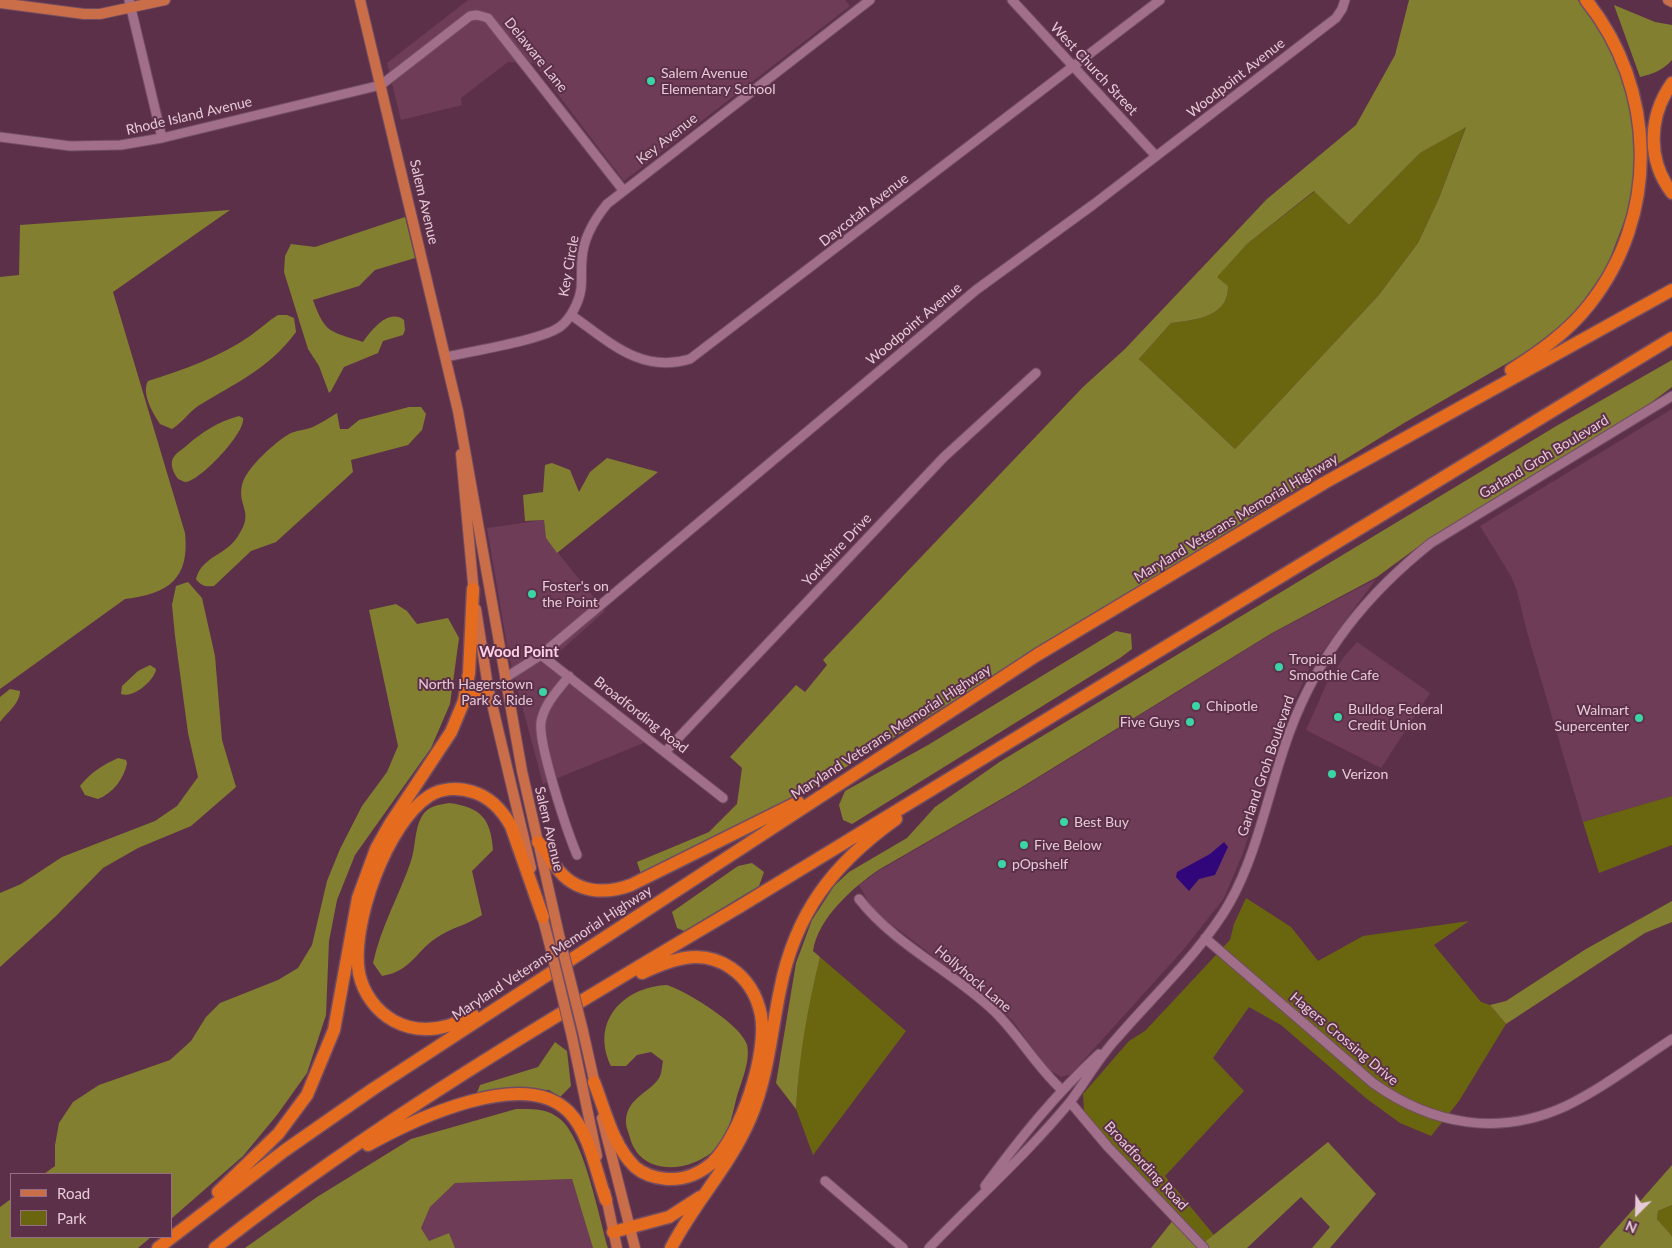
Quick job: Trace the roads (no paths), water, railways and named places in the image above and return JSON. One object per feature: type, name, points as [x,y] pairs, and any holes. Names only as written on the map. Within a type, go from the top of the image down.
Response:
[{"type":"highway","points":[[1439,418],[1534,355],[1573,323],[1602,288],[1629,234],[1637,207],[1640,182],[1642,140],[1639,119],[1628,74],[1620,53],[1586,0]]},
{"type":"highway","points":[[1672,83],[1664,95],[1653,132],[1657,167],[1672,193]]},
{"type":"highway","name":"Maryland Veterans Memorial Highway","points":[[172,1236],[284,1151],[543,977],[1037,655],[1324,483],[1672,290]]},
{"type":"highway","points":[[216,1248],[303,1182],[391,1121],[583,1000],[1634,360],[1672,340]]},
{"type":"highway","points":[[172,1236],[278,1134],[307,1095],[334,1030],[352,921],[364,876],[390,824],[451,732],[464,701],[470,674],[473,589]]},
{"type":"highway","points":[[464,701],[488,687]]},
{"type":"highway","points":[[671,1248],[740,1140],[758,1100],[769,1059],[785,964],[794,937],[818,894],[831,875],[864,844],[988,754]]},
{"type":"highway","points":[[538,842],[547,850],[556,867],[576,884],[597,891],[620,889],[760,822],[865,767]]},
{"type":"highway","points":[[543,917],[505,815],[487,798],[478,793],[467,790],[443,790],[431,795],[412,811],[386,855],[368,900],[358,959],[362,985],[374,1006],[384,1016],[396,1022],[424,1029],[436,1029],[462,1021],[543,977]]},
{"type":"highway","points":[[583,1000],[679,957],[693,956],[722,962],[745,980],[753,992],[761,1016],[757,1060],[741,1114],[720,1153],[712,1162],[695,1174],[682,1178],[660,1178],[637,1168],[619,1145],[594,1082]]},
{"type":"highway","points":[[303,1182],[402,1126],[435,1112],[498,1097],[533,1095],[546,1098],[558,1104],[576,1121],[583,1133],[606,1200]]},
{"type":"highway","points":[[613,1232],[669,1217],[681,1211],[709,1190]]},
{"type":"highway","name":"Maryland Veterans Memorial Highway","points":[[158,1248],[170,1238]]},
{"type":"main road","points":[[0,3],[84,14],[130,4],[165,0]]},
{"type":"main road","name":"Salem Avenue","points":[[360,0],[458,411],[475,497],[504,678],[538,842],[635,1248]]},
{"type":"main road","points":[[1668,0],[1672,2]]},
{"type":"main road","name":"Salem Avenue","points":[[458,411],[473,589],[488,687],[572,1037],[617,1248]]},
{"type":"main road","points":[[488,687],[504,678]]},
{"type":"street","name":"Key Avenue","points":[[623,190],[870,0]]},
{"type":"street","name":"West Church Street","points":[[1012,0],[1156,156]]},
{"type":"street","name":"Daycotah Avenue","points":[[571,315],[624,352],[640,360],[666,364],[690,359],[1160,0]]},
{"type":"street","name":"Woodpoint Avenue","points":[[504,678],[541,655],[976,290],[1156,156],[1336,18],[1346,0]]},
{"type":"street","points":[[130,4],[162,138]]},
{"type":"street","name":"Delaware Lane","points":[[381,85],[470,16],[477,14],[488,18],[623,190]]},
{"type":"street","name":"Rhode Island Avenue","points":[[0,138],[93,147],[121,145],[162,138],[381,85]]},
{"type":"street","name":"Key Circle","points":[[446,357],[552,332],[562,325],[571,315],[581,290],[582,257],[591,227],[607,204],[623,190]]},
{"type":"street","name":"Yorkshire Drive","points":[[665,752],[944,457],[1036,373]]},
{"type":"street","name":"Garland Groh Boulevard","points":[[974,1200],[1020,1138],[1061,1090],[1114,1040],[1205,938],[1230,902],[1242,877],[1301,703],[1337,641],[1359,611],[1396,571],[1431,543],[1672,396]]},
{"type":"street","name":"Broadfording Road","points":[[541,655],[723,798]]},
{"type":"street","points":[[570,676],[547,706],[541,730],[568,833],[577,855]]},
{"type":"street","name":"Hollyhock Lane","points":[[859,899],[880,921],[993,1010],[1025,1044],[1048,1078],[1061,1090]]},
{"type":"street","name":"Hagers Crossing Drive","points":[[1205,938],[1373,1084],[1395,1099],[1417,1110],[1445,1119],[1470,1123],[1498,1124],[1546,1114],[1587,1094],[1672,1038]]},
{"type":"street","name":"Garland Groh Boulevard","points":[[929,1248],[974,1200],[1006,1172],[1070,1102],[1114,1040]]},
{"type":"street","points":[[1020,1138],[1070,1102],[1091,1061]]},
{"type":"street","name":"Broadfording Road","points":[[1070,1102],[1108,1147],[1204,1248]]},
{"type":"street","points":[[825,1181],[903,1248]]},
{"type":"place","name":"Salem Avenue Elementary School","points":[[651,81]]},
{"type":"place","name":"Foster's on the Point","points":[[532,594]]},
{"type":"place","name":"Tropical Smoothie Cafe","points":[[1279,667]]},
{"type":"place","name":"North Hagerstown Park & Ride","points":[[543,692]]},
{"type":"place","name":"Chipotle","points":[[1196,706]]},
{"type":"place","name":"Bulldog Federal Credit Union","points":[[1338,717]]},
{"type":"place","name":"Walmart Supercenter","points":[[1639,718]]},
{"type":"place","name":"Five Guys","points":[[1190,722]]},
{"type":"place","name":"Verizon","points":[[1332,774]]},
{"type":"place","name":"Best Buy","points":[[1064,822]]},
{"type":"place","name":"Five Below","points":[[1024,845]]},
{"type":"place","name":"pOpshelf","points":[[1002,864]]},
{"type":"district","name":"Wood Point","points":[[519,652]]}]
